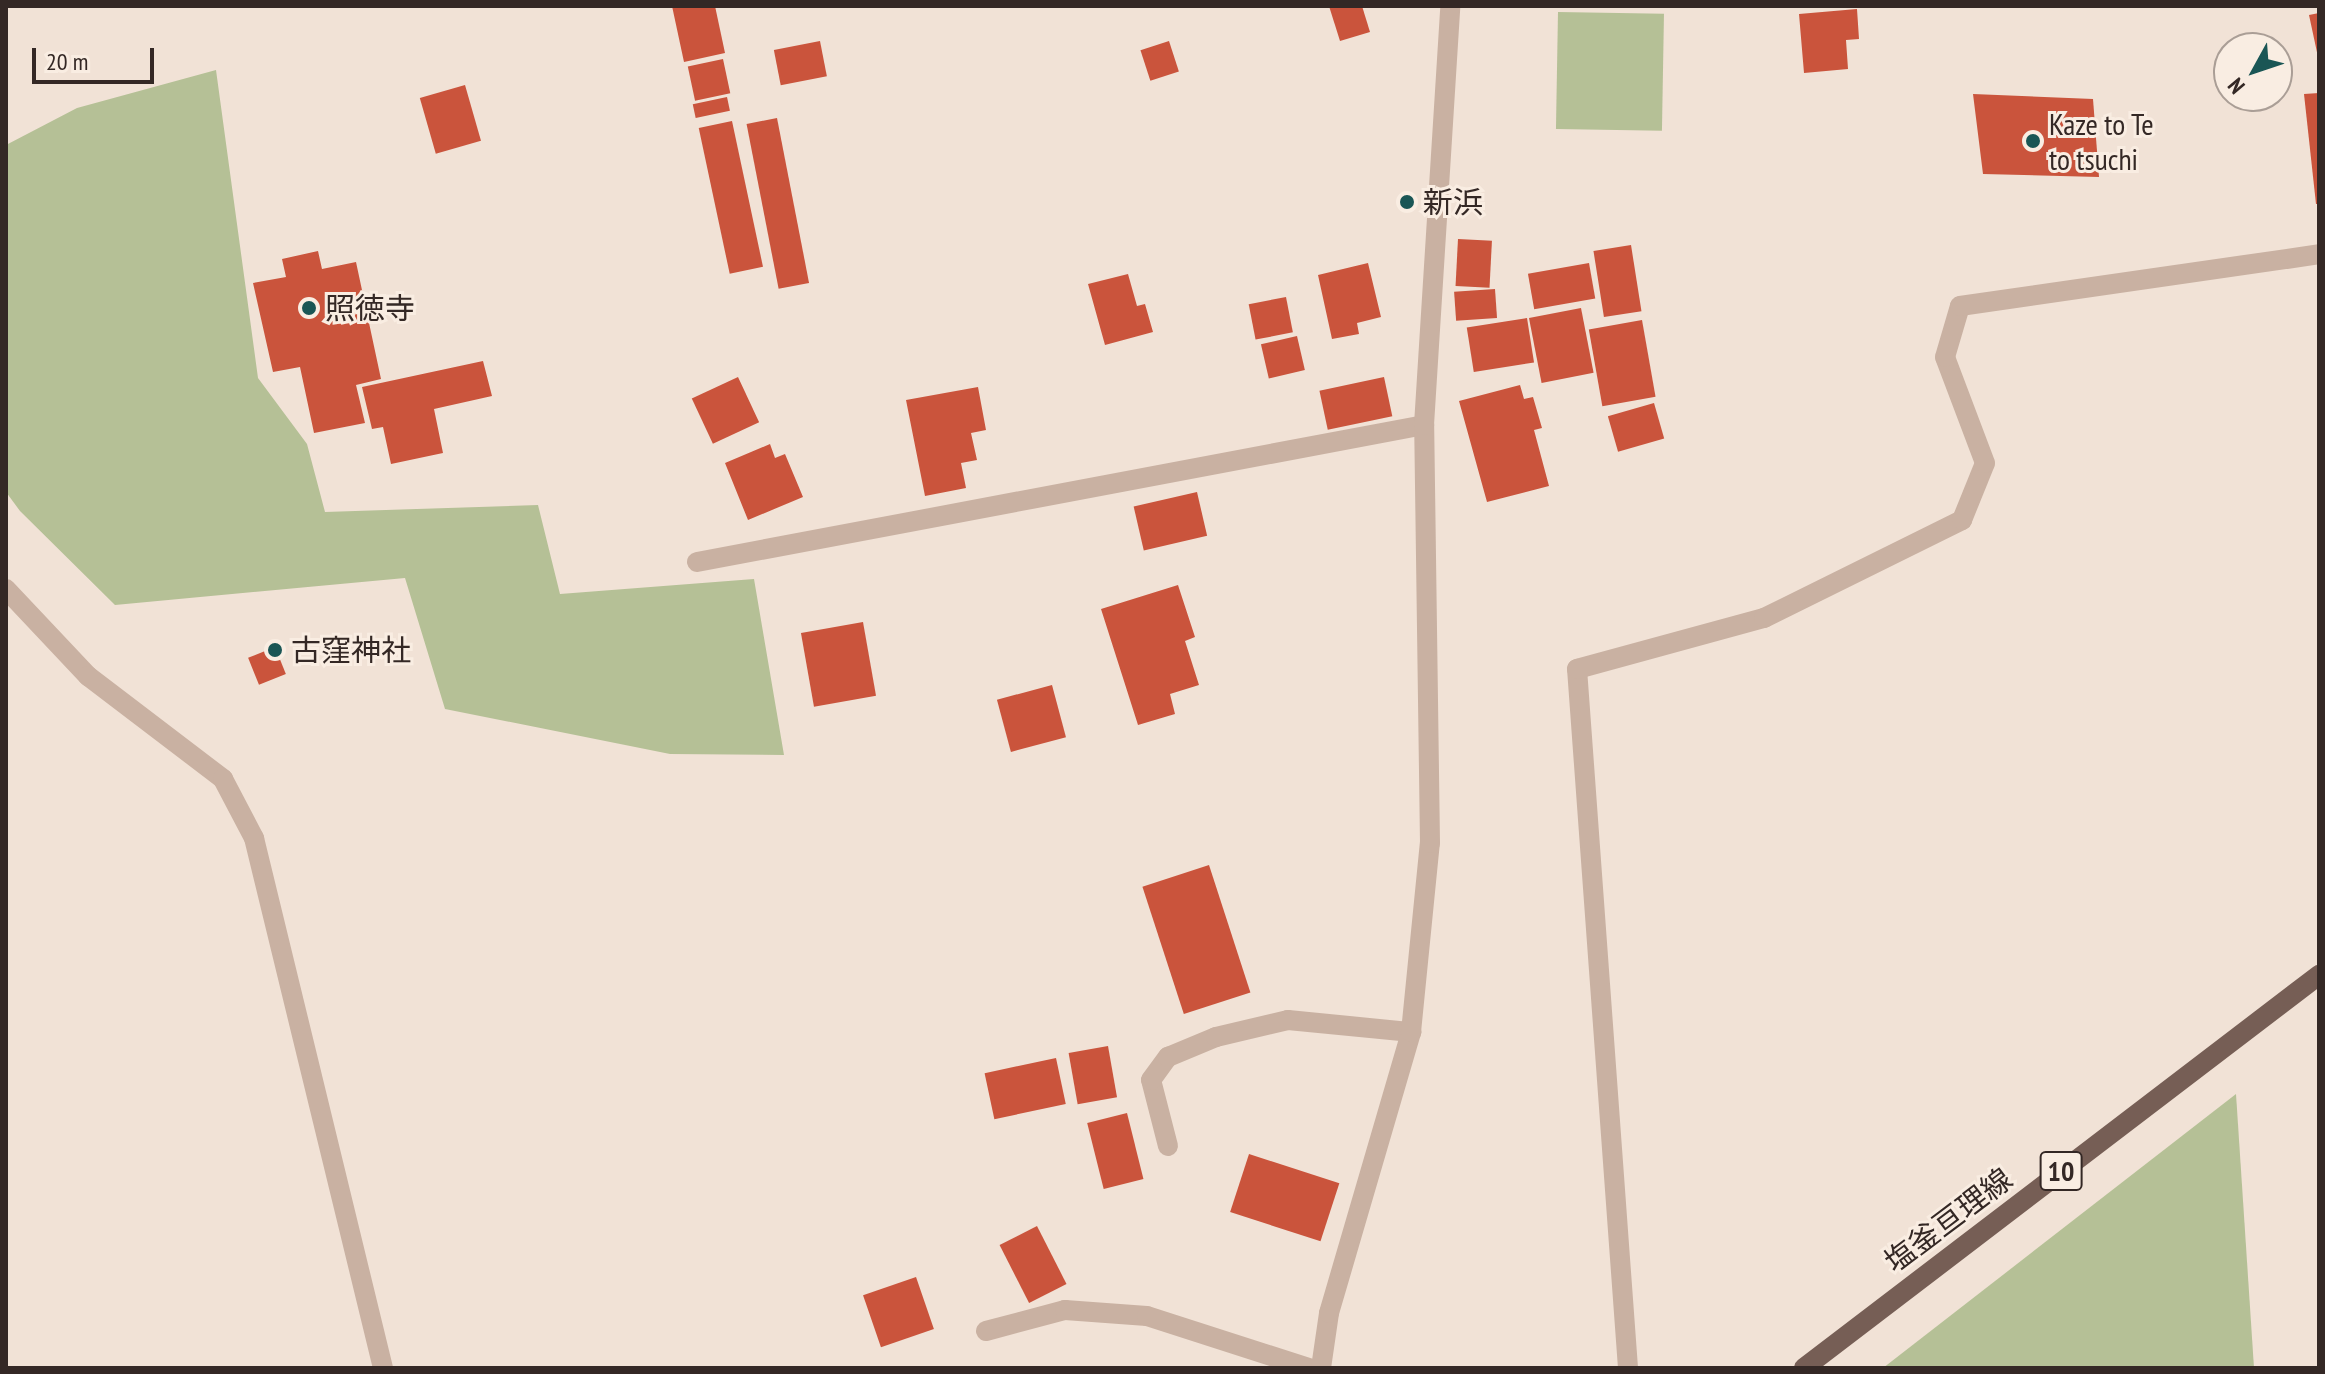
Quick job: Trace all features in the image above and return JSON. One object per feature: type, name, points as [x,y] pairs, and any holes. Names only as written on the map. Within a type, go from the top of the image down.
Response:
[{"type":"main road","name":"塩釜亘理線","points":[[1804,1368],[2319,975]]},
{"type":"street","points":[[1321,1368],[1329,1313],[1411,1032],[1430,843],[1424,425],[1450,6]]},
{"type":"street","points":[[1628,1368],[1577,669],[1764,618],[1962,520],[1985,463],[1945,357],[1960,306],[2319,254]]},
{"type":"street","points":[[697,562],[1424,425]]},
{"type":"street","points":[[6,589],[88,676],[223,779],[254,838],[383,1368]]},
{"type":"street","points":[[1168,1146],[1151,1080],[1168,1057],[1216,1037],[1288,1020],[1411,1032]]},
{"type":"street","points":[[986,1331],[1065,1310],[1147,1316],[1309,1368]]},
{"type":"green space","points":[[1558,12],[1664,14],[1662,131],[1556,129]]},
{"type":"green space","points":[[216,70],[258,378],[307,444],[325,512],[538,505],[560,594],[754,579],[784,755],[670,754],[445,709],[405,578],[115,605],[20,511],[6,492],[6,145],[77,108]]},
{"type":"green space","points":[[2236,1094],[2254,1368],[1883,1368]]},
{"type":"building","points":[[672,6],[715,6],[725,53],[684,62]]},
{"type":"building","points":[[1329,6],[1362,6],[1370,32],[1340,41]]},
{"type":"building","points":[[1857,9],[1859,39],[1846,40],[1848,69],[1804,73],[1799,14]]},
{"type":"building","points":[[2319,13],[2319,57],[2318,57],[2309,15]]},
{"type":"building","points":[[820,41],[827,76],[781,85],[774,50]]},
{"type":"building","points":[[1169,41],[1179,71],[1150,81],[1140,50]]},
{"type":"building","points":[[723,59],[730,93],[695,101],[688,66]]},
{"type":"building","points":[[465,85],[481,141],[436,154],[420,98]]},
{"type":"building","points":[[2319,93],[2319,204],[2316,204],[2304,94]]},
{"type":"building","points":[[1973,94],[2093,99],[2099,177],[1983,174]]},
{"type":"building","points":[[727,97],[730,111],[696,118],[693,104]]},
{"type":"building","points":[[777,118],[809,283],[779,289],[747,124]]},
{"type":"building","points":[[732,121],[763,267],[730,274],[699,128]]},
{"type":"building","points":[[1458,239],[1492,241],[1489,288],[1456,286]]},
{"type":"building","points":[[1631,245],[1641,311],[1604,317],[1593,251]]},
{"type":"building","points":[[318,251],[322,269],[356,262],[381,379],[356,385],[365,423],[314,433],[300,367],[273,372],[253,283],[286,277],[282,259]]},
{"type":"building","points":[[1368,263],[1381,317],[1357,323],[1359,334],[1332,339],[1318,275]]},
{"type":"building","points":[[1589,263],[1595,298],[1534,309],[1528,274]]},
{"type":"building","points":[[1128,274],[1137,306],[1145,304],[1153,332],[1105,345],[1088,284]]},
{"type":"building","points":[[1495,289],[1497,318],[1456,321],[1454,292]]},
{"type":"building","points":[[1286,297],[1293,332],[1256,340],[1249,304]]},
{"type":"building","points":[[1581,308],[1594,373],[1542,383],[1529,318]]},
{"type":"building","points":[[1527,318],[1534,362],[1474,372],[1467,328]]},
{"type":"building","points":[[1642,320],[1656,397],[1602,406],[1589,329]]},
{"type":"building","points":[[1297,336],[1305,370],[1269,378],[1261,344]]},
{"type":"building","points":[[483,361],[492,396],[434,409],[443,453],[391,464],[383,427],[372,429],[362,387]]},
{"type":"building","points":[[738,377],[759,422],[713,444],[692,399]]},
{"type":"building","points":[[1384,377],[1392,416],[1328,430],[1319,391]]},
{"type":"building","points":[[1520,385],[1524,399],[1533,397],[1542,428],[1534,430],[1549,486],[1487,502],[1459,401]]},
{"type":"building","points":[[978,387],[986,430],[971,433],[977,460],[961,463],[966,488],[925,496],[906,400]]},
{"type":"building","points":[[1654,403],[1664,439],[1618,452],[1608,416]]},
{"type":"building","points":[[770,444],[775,458],[785,454],[803,497],[748,520],[725,463]]},
{"type":"building","points":[[1197,492],[1207,536],[1144,550],[1134,507]]},
{"type":"building","points":[[1178,585],[1195,637],[1185,641],[1199,685],[1170,694],[1175,714],[1138,725],[1101,609]]},
{"type":"building","points":[[863,622],[876,696],[814,707],[801,633]]},
{"type":"building","points":[[275,647],[286,674],[259,685],[248,658]]},
{"type":"building","points":[[1052,685],[1066,737],[1011,752],[997,700]]},
{"type":"building","points":[[1209,865],[1250,992],[1184,1014],[1142,887]]},
{"type":"building","points":[[1108,1046],[1117,1097],[1078,1104],[1069,1053]]},
{"type":"building","points":[[1056,1058],[1066,1104],[994,1119],[985,1073]]},
{"type":"building","points":[[1127,1113],[1143,1179],[1104,1189],[1087,1123]]},
{"type":"building","points":[[1249,1154],[1339,1183],[1321,1241],[1230,1212]]},
{"type":"building","points":[[1037,1226],[1067,1284],[1029,1303],[1000,1245]]},
{"type":"building","points":[[916,1277],[934,1329],[881,1347],[863,1295]]},
{"type":"place","name":"Kaze to Te to tsuchi","points":[[2033,141]]},
{"type":"place","name":"新浜","points":[[1407,202]]},
{"type":"place","name":"照徳寺","points":[[309,308]]},
{"type":"place","name":"古窪神社","points":[[275,650]]}]
